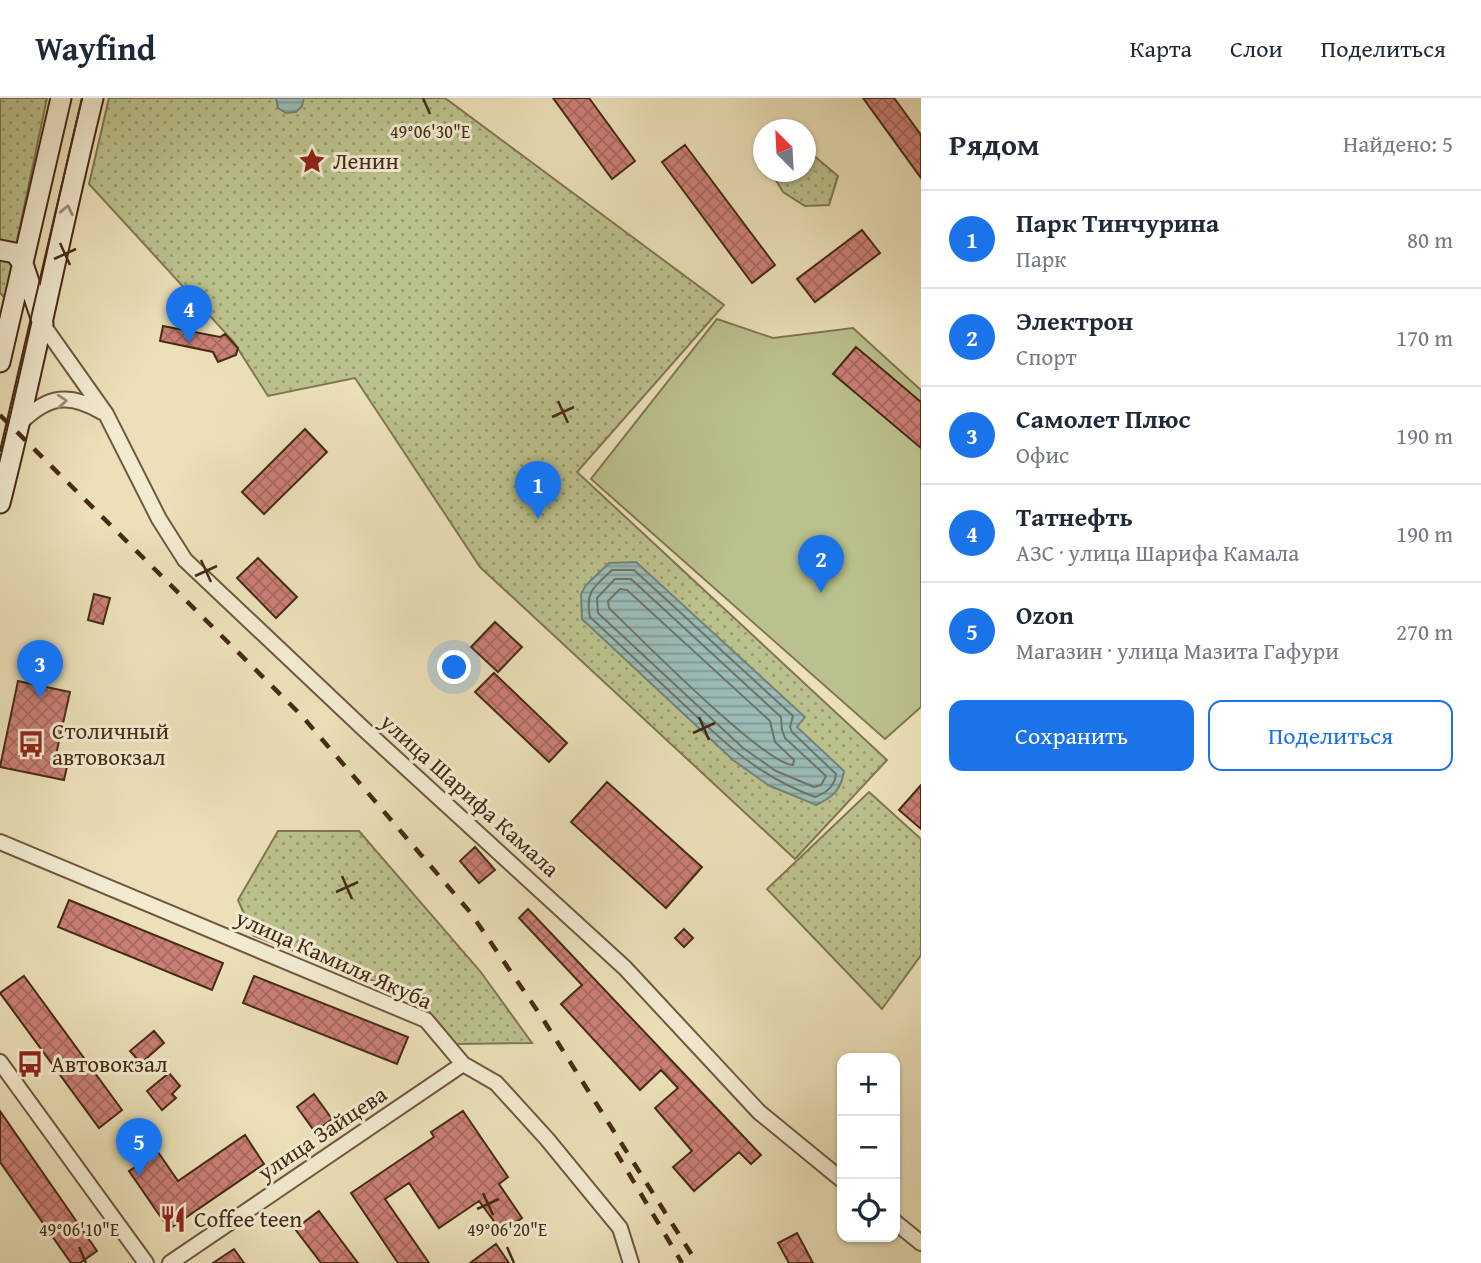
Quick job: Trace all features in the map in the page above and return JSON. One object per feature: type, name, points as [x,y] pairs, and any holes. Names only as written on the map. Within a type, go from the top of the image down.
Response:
[{"type":"main road","points":[[0,362],[5,309],[23,264],[61,98]]},
{"type":"main road","points":[[0,503],[21,422],[93,98]]},
{"type":"main road","points":[[0,250],[15,253],[23,264],[43,325]]},
{"type":"main road","points":[[5,309],[43,325]]},
{"type":"street","name":"улица Шарифа Камала","points":[[43,325],[106,414],[159,519],[185,560],[625,968],[759,1112],[841,1179]]},
{"type":"street","points":[[21,422],[44,403],[64,398],[86,402],[106,414]]},
{"type":"street","name":"улица Камиля Якуба","points":[[0,842],[426,1020],[463,1064],[496,1083],[555,1148],[620,1228],[631,1263]]},
{"type":"street","points":[[0,1062],[146,1263]]},
{"type":"street","name":"улица Зайцева","points":[[170,1263],[463,1064]]},
{"type":"street","points":[[900,1226],[921,1242]]},
{"type":"green space","points":[[0,98],[47,98],[5,298],[0,293]]},
{"type":"green space","points":[[109,98],[445,98],[724,305],[577,472],[887,760],[795,859],[480,567],[355,378],[268,396],[233,341],[89,184]]},
{"type":"green space","points":[[816,157],[838,176],[829,205],[805,206],[783,192],[777,182],[816,182]]},
{"type":"green space","points":[[717,319],[773,338],[853,328],[921,390],[921,707],[885,739],[591,479]]},
{"type":"green space","points":[[869,792],[921,839],[921,955],[882,1009],[767,889]]},
{"type":"green space","points":[[278,831],[359,831],[480,971],[532,1043],[456,1044],[417,997],[254,936],[238,900]]},
{"type":"water","points":[[276,98],[304,98],[302,106],[296,112],[286,113],[278,108]]},
{"type":"water","points":[[636,562],[805,717],[797,727],[844,771],[841,783],[832,796],[816,805],[768,785],[733,760],[582,619],[581,594],[586,585],[609,563]]},
{"type":"building","points":[[553,98],[589,98],[635,161],[612,179]]},
{"type":"building","points":[[863,98],[894,98],[921,135],[921,178]]},
{"type":"building","points":[[685,145],[775,265],[752,283],[662,162]]},
{"type":"building","points":[[862,230],[880,253],[815,302],[797,279]]},
{"type":"building","points":[[163,326],[220,337],[225,334],[238,348],[236,355],[218,362],[213,352],[160,341]]},
{"type":"building","points":[[856,347],[921,402],[921,448],[833,374]]},
{"type":"building","points":[[305,429],[327,452],[264,514],[242,492]]},
{"type":"building","points":[[258,558],[297,597],[276,618],[237,578]]},
{"type":"building","points":[[94,594],[110,598],[103,624],[88,620]]},
{"type":"building","points":[[495,622],[522,647],[498,672],[471,647]]},
{"type":"building","points":[[494,673],[567,743],[549,762],[475,692]]},
{"type":"building","name":"Столичный автовокзал","points":[[18,681],[70,692],[55,759],[68,762],[64,780],[0,767]]},
{"type":"building","points":[[607,782],[702,867],[666,908],[571,822]]},
{"type":"building","points":[[921,785],[921,829],[899,810]]},
{"type":"building","points":[[475,847],[495,870],[479,883],[460,861]]},
{"type":"building","points":[[69,900],[223,963],[212,990],[58,927]]},
{"type":"building","points":[[528,909],[761,1155],[751,1164],[739,1152],[694,1191],[673,1167],[692,1151],[655,1108],[678,1088],[661,1070],[640,1090],[561,1004],[582,985],[519,918]]},
{"type":"building","points":[[684,929],[693,938],[684,947],[675,938]]},
{"type":"building","points":[[24,976],[122,1110],[99,1128],[0,993]]},
{"type":"building","points":[[254,976],[408,1037],[397,1064],[243,1003]]},
{"type":"building","points":[[154,1031],[164,1043],[141,1063],[130,1051]]},
{"type":"building","points":[[169,1073],[180,1086],[172,1094],[176,1098],[162,1110],[147,1091]]},
{"type":"building","points":[[314,1094],[332,1119],[315,1132],[297,1107]]},
{"type":"building","points":[[0,1111],[97,1251],[80,1263],[71,1263],[0,1162]]},
{"type":"building","points":[[463,1111],[508,1177],[499,1184],[522,1218],[502,1232],[479,1201],[439,1228],[409,1183],[385,1199],[429,1263],[398,1263],[351,1193],[434,1137],[431,1132]]},
{"type":"building","points":[[245,1135],[264,1164],[169,1229],[129,1171],[158,1152],[178,1181]]},
{"type":"building","points":[[319,1211],[358,1263],[321,1263],[295,1229]]},
{"type":"building","points":[[797,1233],[813,1263],[789,1263],[778,1243]]},
{"type":"building","points":[[496,1244],[509,1263],[470,1263]]},
{"type":"building","points":[[234,1249],[244,1263],[213,1263]]},
{"type":"tram line","points":[[0,451],[82,98]]},
{"type":"railway","points":[[0,415],[302,716],[470,912],[541,1016],[697,1263]]},
{"type":"railway","points":[[616,1152],[682,1263]]},
{"type":"place","name":"Ленин","points":[[312,161]]},
{"type":"place","name":"Татнефть","points":[[189,343]]},
{"type":"place","name":"Парк Тинчурина","points":[[538,519]]},
{"type":"place","name":"Электрон","points":[[821,593]]},
{"type":"place","name":"Самолет Плюс","points":[[40,698]]},
{"type":"place","name":"Столичный автовокзал","points":[[31,744]]},
{"type":"place","name":"Автовокзал","points":[[30,1064]]},
{"type":"place","name":"Ozon","points":[[139,1176]]},
{"type":"place","name":"Coffee teen","points":[[173,1219]]}]
